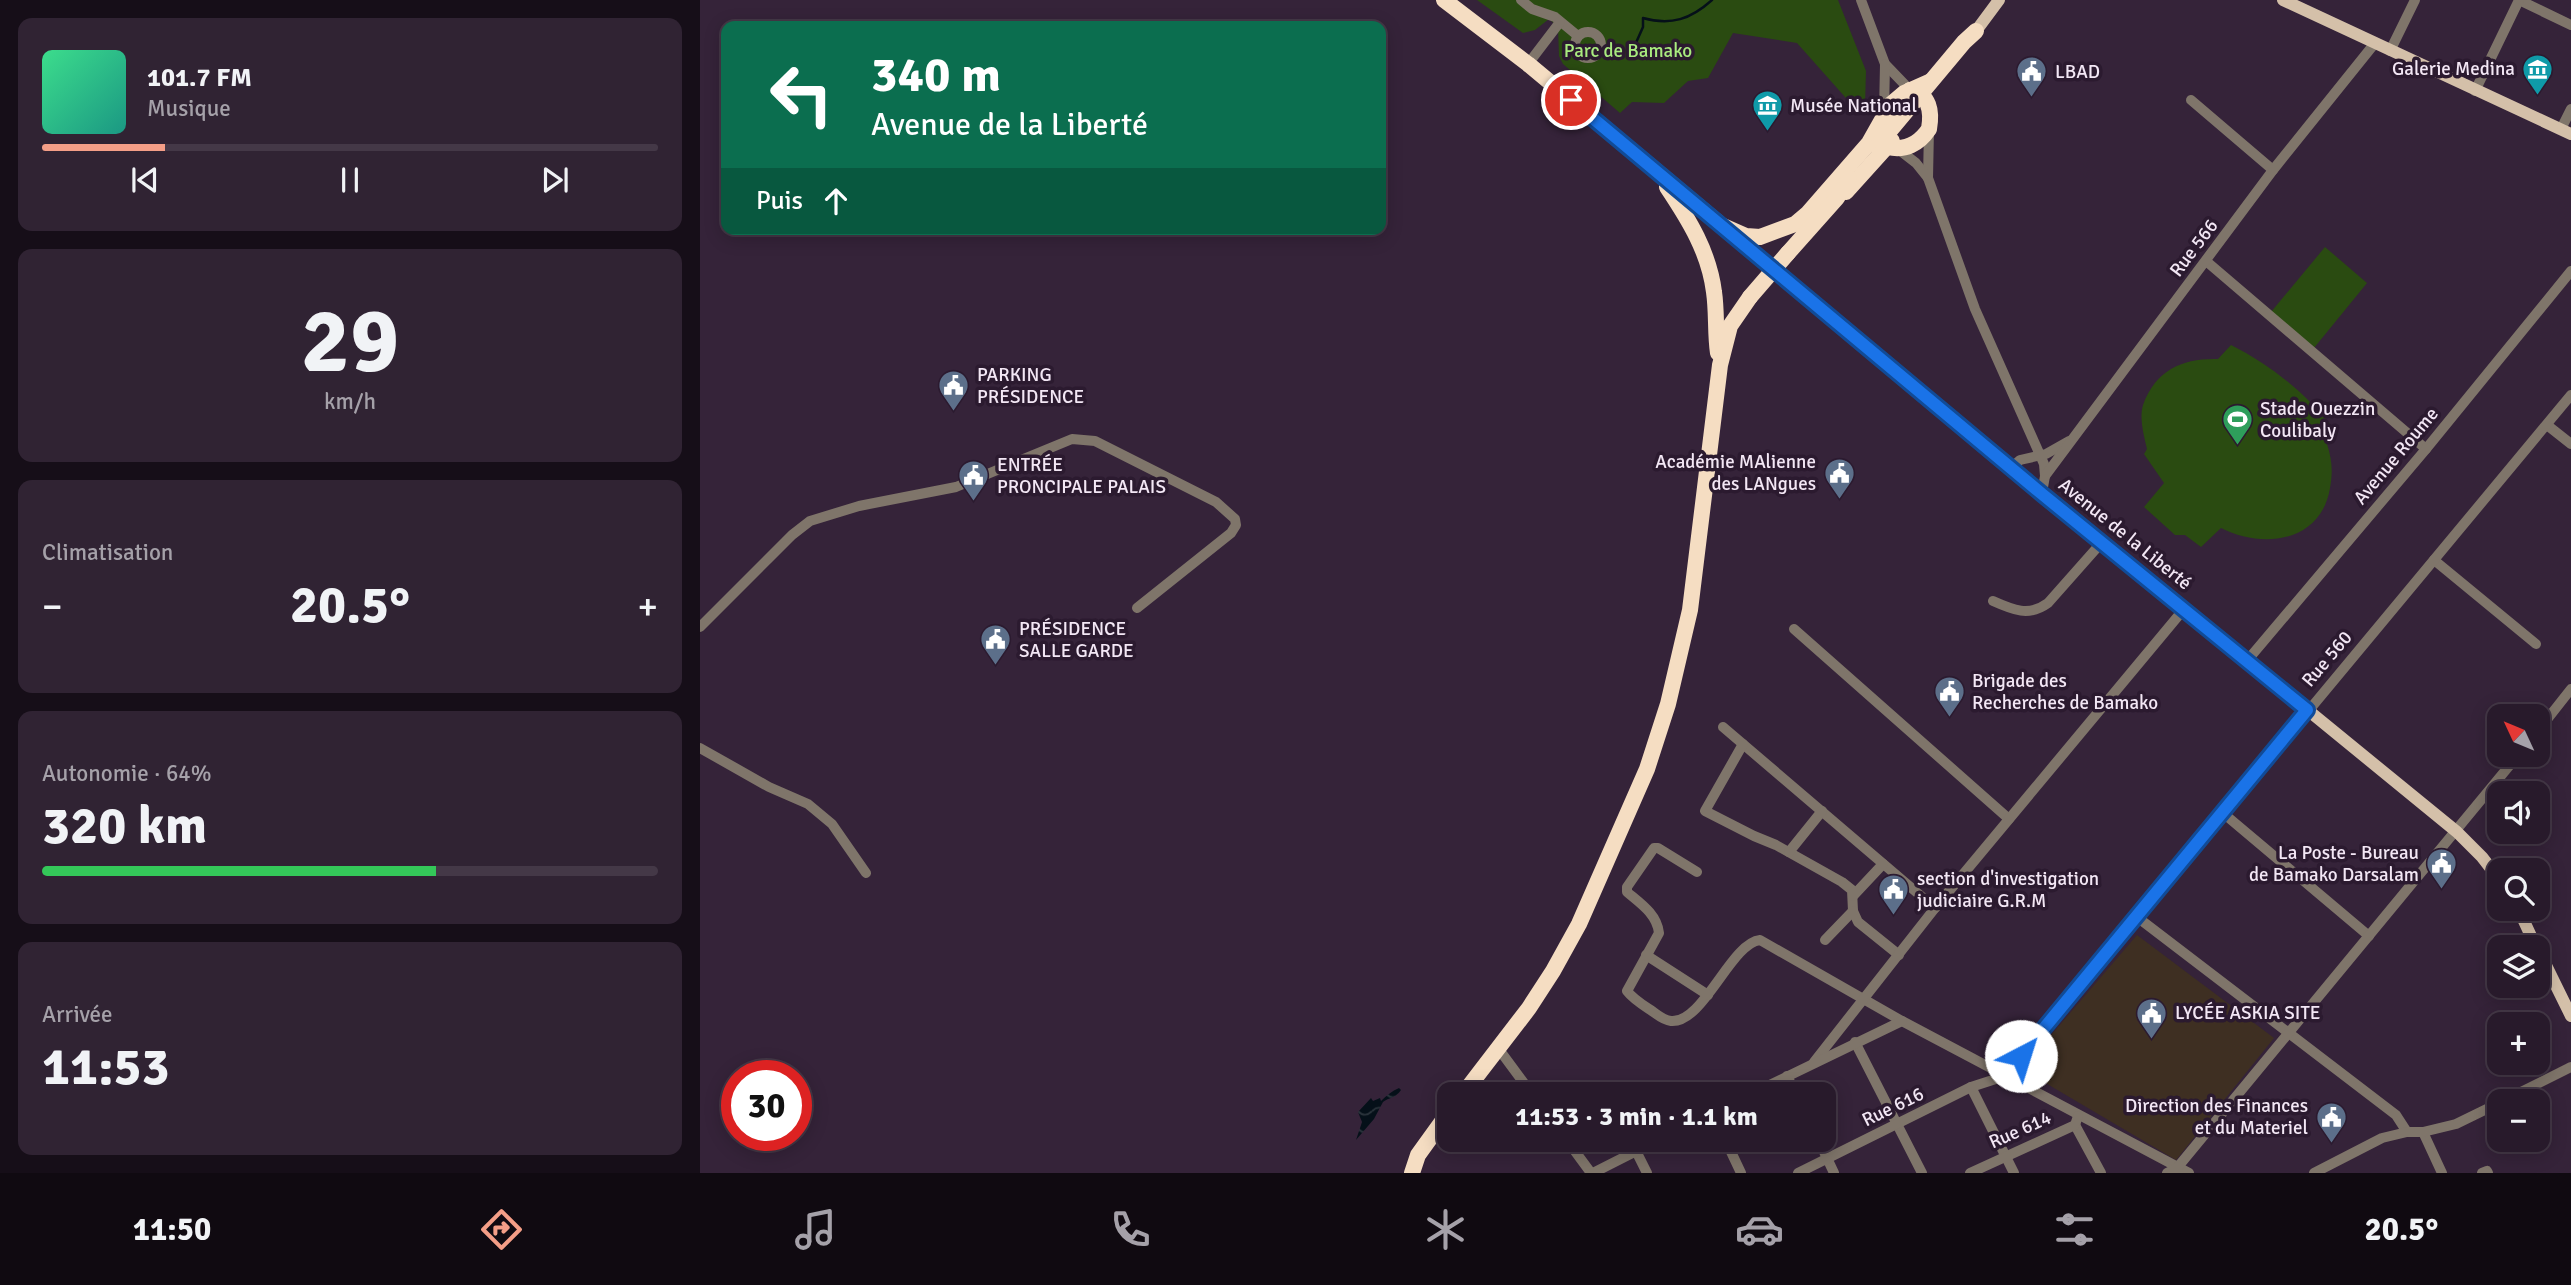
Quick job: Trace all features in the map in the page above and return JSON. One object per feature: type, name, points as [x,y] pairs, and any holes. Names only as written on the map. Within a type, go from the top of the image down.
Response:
[{"type":"highway","points":[[1444,0],[1528,64],[1721,225],[1746,236],[1760,237],[1795,224],[1808,213],[1869,143],[1891,104],[1922,91]]},
{"type":"highway","points":[[1472,1082],[1529,1009],[1579,924],[1647,769],[1668,704],[1690,610],[1720,365],[1730,326],[1750,297],[1836,198],[1847,191],[1890,145],[1922,91],[1976,31]]},
{"type":"highway","points":[[1890,145],[1912,145],[1929,129],[1930,115],[1922,91]]},
{"type":"highway","points":[[1656,171],[1688,219],[1706,258],[1714,294],[1716,343],[1720,365]]},
{"type":"highway","points":[[1412,1173],[1418,1155],[1437,1128]]},
{"type":"main road","points":[[1976,31],[1999,0]]},
{"type":"main road","points":[[2283,0],[2297,3],[2390,51],[2566,132]]},
{"type":"main road","name":"Avenue de la Liberté","points":[[1721,225],[2042,494],[2457,832],[2487,863]]},
{"type":"main road","points":[[2550,974],[2571,1016]]},
{"type":"street","points":[[1521,0],[1532,9],[1555,17],[1578,36]]},
{"type":"street","points":[[1861,0],[1885,64],[1884,118],[1890,145],[1916,163],[1928,178],[1975,309],[2044,464],[2042,494]]},
{"type":"street","points":[[2390,51],[2415,0]]},
{"type":"street","points":[[2475,91],[2519,0],[2571,25]]},
{"type":"street","points":[[1528,64],[1560,22]]},
{"type":"street","name":"Rue 566","points":[[2045,476],[2273,170],[2375,43]]},
{"type":"street","points":[[1885,64],[1922,91]]},
{"type":"street","points":[[2191,100],[2273,170]]},
{"type":"street","points":[[2566,132],[2571,109]]},
{"type":"street","points":[[1928,178],[1929,129]]},
{"type":"street","points":[[2206,261],[2426,449]]},
{"type":"street","name":"Avenue Roume","points":[[2246,662],[2426,449],[2571,271]]},
{"type":"street","name":"Rue 560","points":[[2005,1076],[2571,395]]},
{"type":"street","points":[[2547,425],[2571,444]]},
{"type":"street","points":[[701,627],[792,535],[810,521],[859,506],[956,487],[1072,439],[1095,441],[1216,502],[1234,519],[1236,525],[1231,533],[1137,608]]},
{"type":"street","points":[[2012,467],[2020,460],[2039,456],[2072,439]]},
{"type":"street","points":[[1993,601],[2024,613],[2037,611],[2048,603],[2102,542]]},
{"type":"street","points":[[2434,560],[2536,644]]},
{"type":"street","points":[[1814,1062],[1935,908],[2184,609]]},
{"type":"street","points":[[1794,629],[2010,819]]},
{"type":"street","points":[[2550,716],[2571,689]]},
{"type":"street","points":[[1723,727],[1935,908]]},
{"type":"street","points":[[1743,744],[1705,811],[1789,852],[1852,890],[1853,911],[1858,922],[1899,955]]},
{"type":"street","points":[[700,748],[769,787],[808,804],[832,824],[866,873]]},
{"type":"street","points":[[2172,1171],[2509,767]]},
{"type":"street","points":[[1789,852],[1822,811]]},
{"type":"street","points":[[2223,813],[2369,936]]},
{"type":"street","points":[[1697,872],[1654,848],[1627,887],[1627,892],[1646,908],[1659,933],[1627,991],[1664,1019],[1673,1022],[1682,1019],[1708,995],[1748,944],[1760,940],[2005,1076],[2077,1120],[2172,1171],[2189,1173]]},
{"type":"street","points":[[1853,896],[1883,864]]},
{"type":"street","points":[[1825,940],[1853,911]]},
{"type":"street","points":[[2137,916],[2396,1115],[2407,1132]]},
{"type":"street","points":[[1646,956],[1708,995]]},
{"type":"street","points":[[1775,1082],[1902,1021]]},
{"type":"street","points":[[1855,1042],[1922,1173]]},
{"type":"street","points":[[1498,1048],[1523,1082]]},
{"type":"street","points":[[2527,1089],[2571,1067]]},
{"type":"street","points":[[1787,1076],[1790,1082]]},
{"type":"street","name":"Rue 616","points":[[1798,1173],[1972,1087],[2005,1076]]},
{"type":"street","points":[[1972,1087],[2014,1173]]},
{"type":"street","points":[[2314,1173],[2382,1138],[2456,1124],[2487,1109]]},
{"type":"street","points":[[2077,1120],[2101,1173]]},
{"type":"street","name":"Rue 614","points":[[1970,1173],[2077,1120]]},
{"type":"street","points":[[2423,1132],[2442,1173]]},
{"type":"street","points":[[1576,1152],[1592,1173],[1636,1152],[1647,1173]]},
{"type":"street","points":[[1731,1152],[1741,1173]]},
{"type":"street","points":[[1824,1152],[1834,1173]]},
{"type":"street","points":[[2482,1173],[2488,1173]]},
{"type":"shaded area","points":[[2137,935],[2274,1038],[2176,1160],[2022,1069]]},
{"type":"green space","name":"Parc de Bamako","points":[[1477,0],[1838,0],[1866,71],[1865,105],[1853,106],[1797,43],[1733,33],[1708,78],[1688,81],[1664,103],[1632,102],[1620,113],[1563,64],[1559,56],[1558,27],[1549,19],[1535,30],[1523,33]]},
{"type":"green space","points":[[2325,247],[2367,283],[2314,348],[2271,312]]},
{"type":"green space","name":"Stade Ouezzin Coulibaly","points":[[2231,345],[2261,362],[2289,383],[2315,407],[2338,434],[2327,444],[2332,466],[2331,482],[2324,506],[2315,520],[2288,537],[2254,538],[2221,528],[2201,547],[2185,535],[2175,535],[2144,507],[2164,483],[2144,454],[2147,449],[2142,427],[2142,410],[2155,382],[2163,374],[2194,361],[2218,359]]},
{"type":"water","points":[[1399,1088],[1401,1090],[1396,1095],[1383,1102],[1374,1119],[1356,1140],[1362,1122],[1358,1112],[1371,1098],[1373,1101],[1380,1098],[1381,1101]]},
{"type":"waterway","points":[[1635,45],[1643,27],[1643,18],[1663,21],[1680,19],[1696,12],[1712,0]]},
{"type":"place","name":"Galerie Medina","points":[[2538,96]]},
{"type":"place","name":"LBAD","points":[[2032,99]]},
{"type":"place","name":"Musée National","points":[[1767,133]]},
{"type":"place","name":"PARKING PRÉSIDENCE","points":[[954,413]]},
{"type":"place","name":"Stade Ouezzin Coulibaly","points":[[2237,447]]},
{"type":"place","name":"Académie MAlienne des LANgues","points":[[1839,500]]},
{"type":"place","name":"ENTRÉE PRONCIPALE PALAIS","points":[[974,503]]},
{"type":"place","name":"PRÉSIDENCE SALLE GARDE","points":[[996,667]]},
{"type":"place","name":"Brigade des Recherches de Bamako","points":[[1949,719]]},
{"type":"place","name":"La Poste - Bureau de Bamako Darsalam","points":[[2442,891]]},
{"type":"place","name":"section d'investigation judiciaire G.R.M","points":[[1894,917]]},
{"type":"place","name":"LYCÉE ASKIA SITE","points":[[2152,1040]]},
{"type":"place","name":"Direction des Finances et du Materiel","points":[[2331,1144]]},
{"type":"route","points":[[1571,100],[2042,494],[2307,710],[2021,1056]]}]
